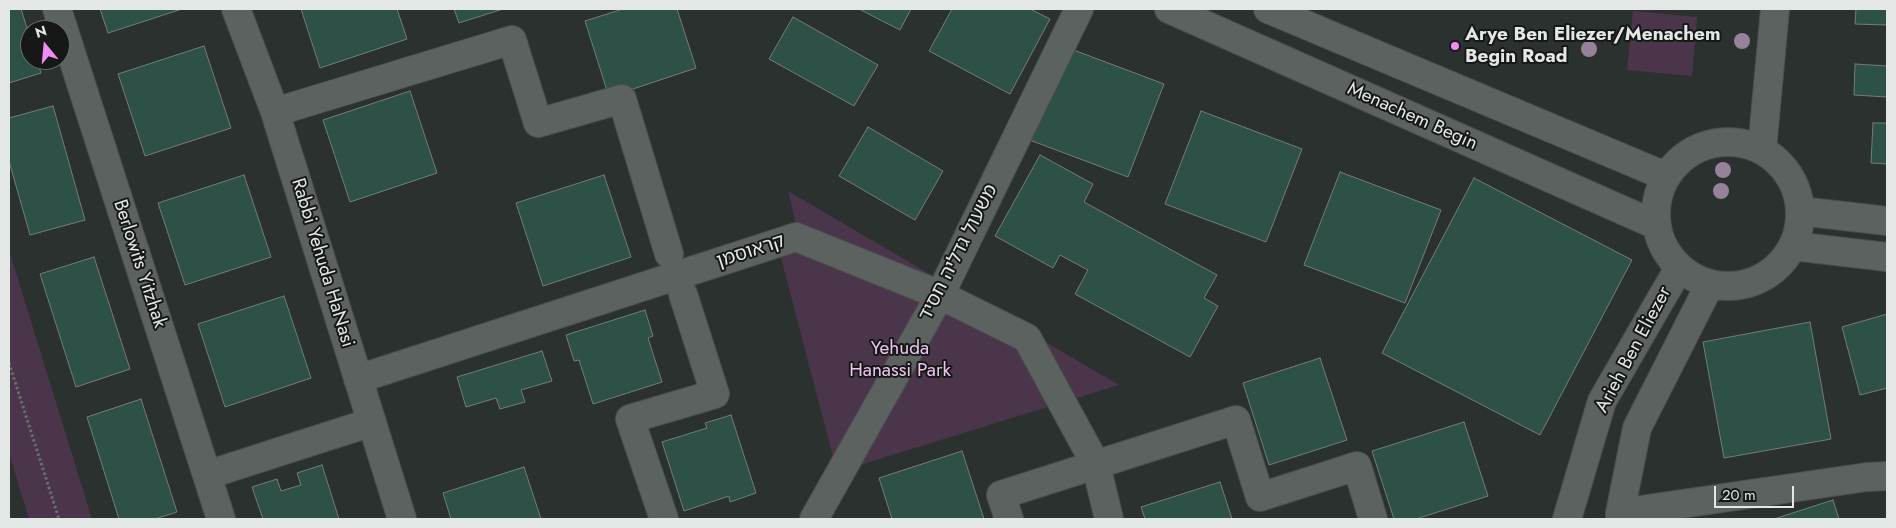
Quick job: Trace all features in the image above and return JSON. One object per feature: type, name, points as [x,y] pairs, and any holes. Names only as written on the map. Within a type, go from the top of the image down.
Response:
[{"type":"street","name":"Berlowits Yitzhak","points":[[57,9],[220,519]]},
{"type":"street","name":"Rabbi Yehuda HaNasi","points":[[236,9],[275,112],[402,519]]},
{"type":"street","name":"משעול גדליה חסיד","points":[[814,519],[940,295],[1078,9]]},
{"type":"street","name":"Menachem Begin","points":[[1169,9],[1656,225]]},
{"type":"street","points":[[1268,9],[1665,176]]},
{"type":"street","points":[[1762,150],[1775,9]]},
{"type":"street","points":[[275,112],[512,40],[538,123],[622,99],[669,254]]},
{"type":"street","points":[[1719,142],[1741,142],[1762,150],[1780,163],[1790,177],[1798,194],[1800,211],[1799,229],[1793,246],[1772,271],[1758,279],[1743,284],[1727,286],[1710,284],[1694,278],[1679,268],[1668,256],[1660,241],[1656,225],[1656,200],[1665,176],[1680,160],[1698,148],[1719,142]]},
{"type":"street","points":[[1800,211],[1887,221]]},
{"type":"street","name":"קראוסמן","points":[[358,379],[796,237],[940,295],[1027,338],[1096,465],[1109,519]]},
{"type":"street","points":[[1793,246],[1887,257]]},
{"type":"street","name":"Arieh Ben Eliezer","points":[[1567,519],[1602,401],[1679,268]]},
{"type":"street","name":"Arieh Ben Eliezer","points":[[1620,516],[1637,428],[1710,284]]},
{"type":"street","points":[[664,519],[630,419],[715,394],[683,294]]},
{"type":"street","points":[[1009,519],[1001,495],[1236,420],[1260,497],[1357,466],[1373,519]]},
{"type":"street","points":[[207,475],[372,422]]},
{"type":"street","points":[[1620,516],[1866,477],[1887,476]]},
{"type":"path","points":[[9,363],[60,519]]},
{"type":"green space","points":[[1633,11],[1697,17],[1692,76],[1627,70]]},
{"type":"green space","name":"Yehuda Hanassi Park","points":[[788,191],[1119,385],[837,472],[780,254],[803,253]]},
{"type":"green space","points":[[9,250],[92,519],[29,519],[9,453]]},
{"type":"building","points":[[9,9],[21,9],[24,20],[20,20],[20,70],[40,70],[41,73],[9,83]]},
{"type":"building","points":[[100,9],[182,9],[108,33]]},
{"type":"building","points":[[301,9],[397,9],[407,39],[320,68]]},
{"type":"building","points":[[454,9],[503,9],[459,23]]},
{"type":"building","points":[[623,9],[677,9],[696,68],[609,97],[585,21]]},
{"type":"building","points":[[859,9],[911,9],[900,30]]},
{"type":"building","points":[[952,9],[1030,9],[1050,19],[1010,94],[929,51]]},
{"type":"building","points":[[1856,9],[1887,9],[1887,25],[1855,24]]},
{"type":"building","points":[[793,17],[878,65],[854,106],[769,59]]},
{"type":"building","points":[[204,46],[231,128],[145,156],[118,74]]},
{"type":"building","points":[[1063,46],[1164,84],[1128,177],[1027,139]]},
{"type":"building","points":[[1855,64],[1887,66],[1887,97],[1854,95]]},
{"type":"building","points":[[410,91],[437,173],[350,202],[323,120]]},
{"type":"building","points":[[53,106],[85,220],[30,235],[9,161],[9,118]]},
{"type":"building","points":[[1201,111],[1302,149],[1266,242],[1165,204]]},
{"type":"building","points":[[1873,123],[1887,123],[1887,164],[1871,163]]},
{"type":"building","points":[[868,127],[943,171],[915,220],[839,176]]},
{"type":"building","points":[[1040,155],[1093,184],[1084,202],[1217,275],[1204,298],[1218,306],[1190,357],[1075,294],[1088,270],[1060,255],[1053,268],[995,236]]},
{"type":"building","points":[[1340,172],[1441,210],[1405,303],[1304,265]]},
{"type":"building","points":[[244,175],[271,257],[185,285],[158,203]]},
{"type":"building","points":[[604,175],[631,257],[543,286],[516,203]]},
{"type":"building","points":[[1474,178],[1632,260],[1540,435],[1382,353]]},
{"type":"building","points":[[94,257],[130,369],[76,387],[40,274]]},
{"type":"building","points":[[284,296],[311,378],[225,407],[198,324]]},
{"type":"building","points":[[645,310],[653,336],[648,338],[662,382],[593,404],[579,360],[574,361],[566,335]]},
{"type":"building","points":[[1887,314],[1887,388],[1860,395],[1842,327]]},
{"type":"building","points":[[1810,322],[1831,439],[1724,458],[1703,342]]},
{"type":"building","points":[[542,351],[552,381],[521,390],[525,402],[500,409],[496,398],[466,407],[457,377]]},
{"type":"building","points":[[1320,358],[1347,440],[1269,465],[1243,383]]},
{"type":"building","points":[[141,399],[177,512],[155,519],[119,519],[87,417]]},
{"type":"building","points":[[731,415],[756,493],[730,502],[729,496],[684,511],[662,442],[707,428],[705,423]]},
{"type":"building","points":[[1464,422],[1488,496],[1416,519],[1394,519],[1372,451]]},
{"type":"building","points":[[962,451],[984,519],[892,519],[879,478]]},
{"type":"building","points":[[322,465],[339,519],[263,519],[252,487],[277,479],[281,491],[301,485],[297,473]]},
{"type":"building","points":[[524,467],[541,519],[451,519],[443,493]]},
{"type":"building","points":[[1220,482],[1232,519],[1145,519],[1141,507]]},
{"type":"building","points":[[1833,500],[1839,519],[1774,519]]},
{"type":"place","name":"Arye Ben Eliezer/Menachem Begin Road","points":[[1455,46]]}]
